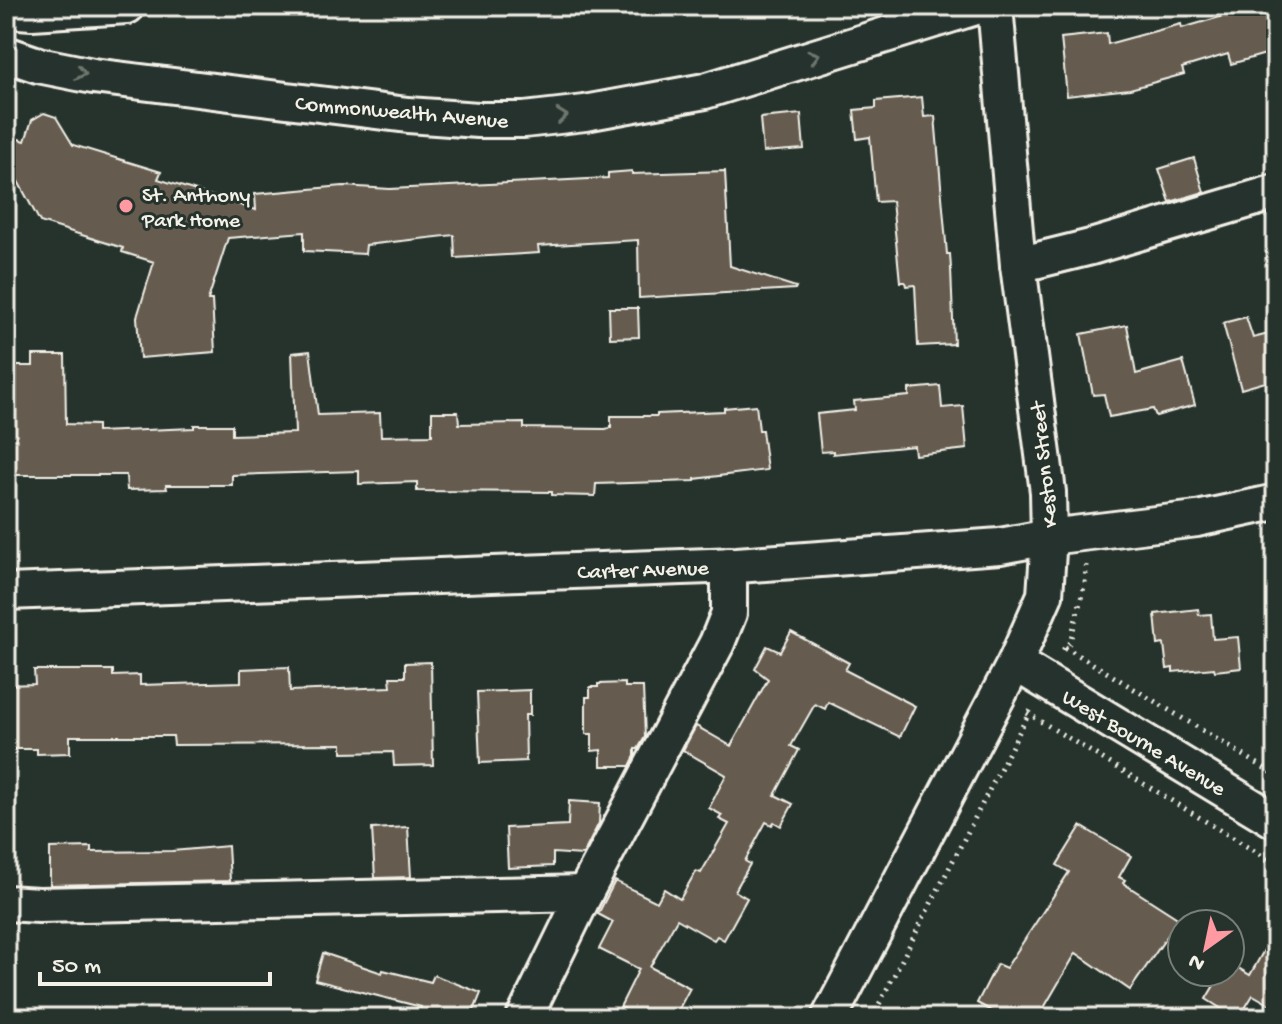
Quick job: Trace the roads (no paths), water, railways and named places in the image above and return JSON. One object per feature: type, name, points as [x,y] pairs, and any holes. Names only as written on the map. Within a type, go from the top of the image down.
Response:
[{"type":"street","points":[[6,10],[32,12],[127,6]]},
{"type":"street","name":"Commonwealth Avenue","points":[[6,54],[38,65],[93,76],[408,115],[524,120],[612,109],[705,91],[979,6]]},
{"type":"street","name":"Keston Street","points":[[829,1018],[1015,663],[1045,595],[1048,492],[1018,265],[995,6]]},
{"type":"street","points":[[1018,265],[1091,247],[1276,192]]},
{"type":"street","name":"Carter Avenue","points":[[6,592],[729,565],[1000,546],[1197,519],[1276,502]]},
{"type":"street","points":[[524,1018],[585,893],[717,643],[729,613],[729,565]]},
{"type":"street","name":"West Bourne Avenue","points":[[1015,663],[1276,821]]},
{"type":"street","points":[[6,903],[39,905],[585,893]]},
{"type":"place","name":"St. Anthony Park Home","points":[[126,206]]}]
